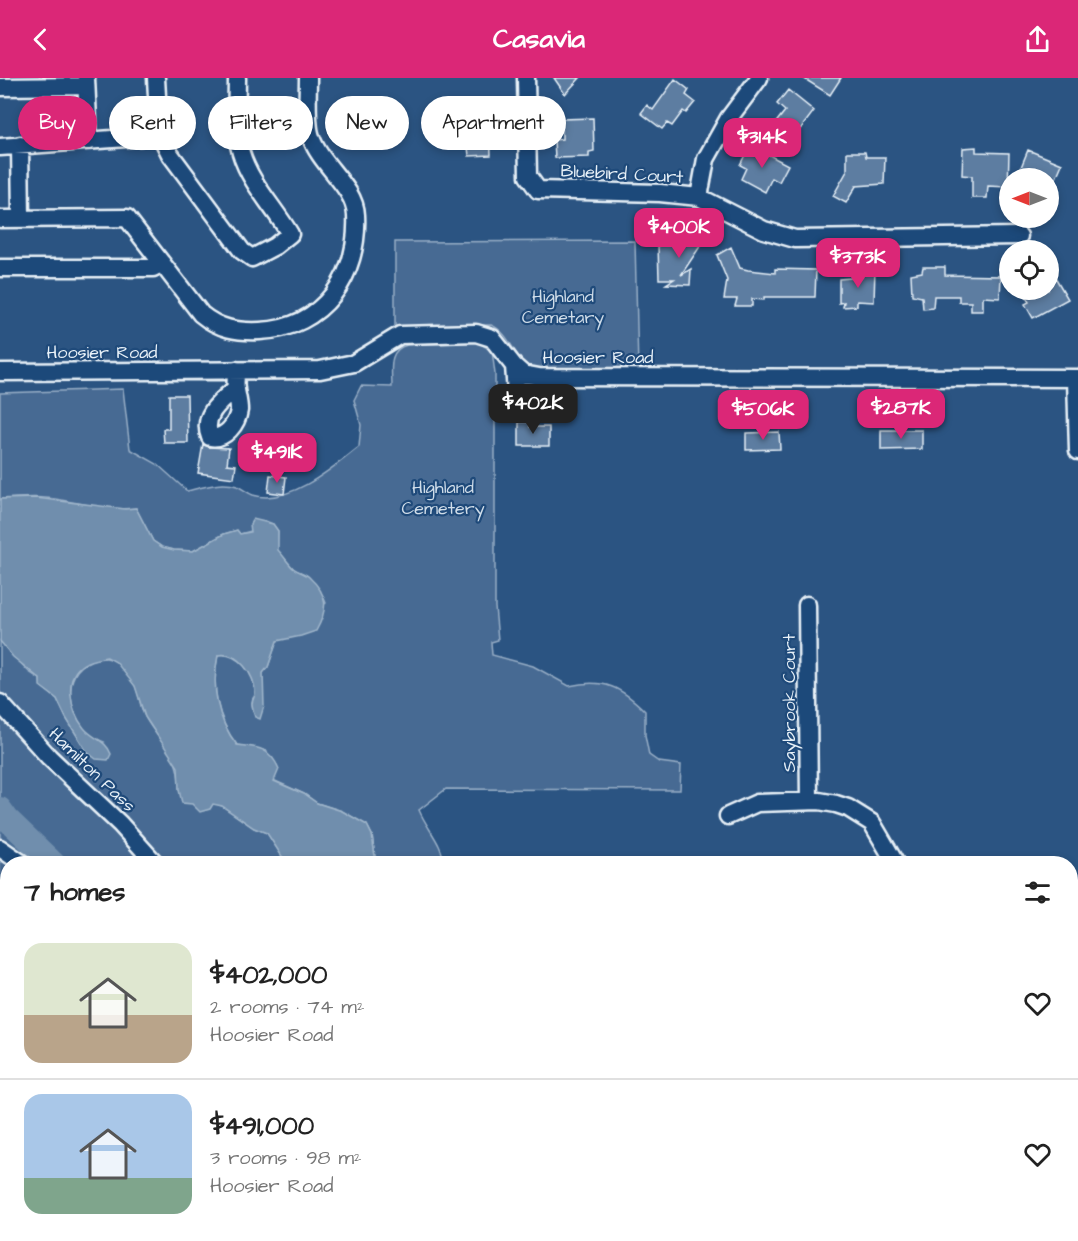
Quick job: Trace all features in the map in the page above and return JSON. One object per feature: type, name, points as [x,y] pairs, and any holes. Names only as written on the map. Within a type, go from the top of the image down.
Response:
[{"type":"street","points":[[156,78],[157,96]]},
{"type":"street","points":[[168,150],[242,252],[252,258],[275,246],[290,234],[254,182],[240,151],[237,78]]},
{"type":"street","points":[[0,219],[127,218],[201,314],[213,324],[229,330],[276,330],[292,325],[324,305],[337,291],[349,268],[356,237],[354,199],[319,155],[310,136],[308,78]]},
{"type":"street","name":"Bluebird Court","points":[[526,78],[528,176],[538,190],[660,193],[699,197],[764,230],[795,239],[1019,236]]},
{"type":"street","points":[[699,197],[706,159],[729,118],[759,78]]},
{"type":"street","points":[[0,87],[86,82]]},
{"type":"street","points":[[0,147],[18,146]]},
{"type":"street","points":[[20,150],[21,219]]},
{"type":"street","points":[[0,268],[153,268],[162,263]]},
{"type":"street","name":"Hoosier Road","points":[[0,372],[320,370],[336,368],[366,357],[400,335],[476,333],[492,338],[523,374],[539,377],[1077,378]]},
{"type":"street","points":[[514,366],[517,407],[551,410]]},
{"type":"street","points":[[236,370],[236,388]]},
{"type":"street","points":[[1077,378],[1078,451]]},
{"type":"street","name":"Saybrook Court","points":[[807,605],[809,801]]},
{"type":"street","name":"Hamilton Pass","points":[[0,703],[49,757],[120,824],[149,856]]},
{"type":"street","points":[[728,816],[757,803],[809,801],[836,804],[860,814],[872,823],[892,856]]},
{"type":"green space","name":"Highland Cemetary","points":[[635,241],[638,370],[531,370],[520,359],[503,334],[491,325],[395,326],[395,242]]},
{"type":"green space","name":"Highland Cemetery","points":[[478,342],[492,351],[495,374],[495,607],[498,640],[491,642],[492,655],[533,666],[569,686],[592,683],[620,690],[645,711],[645,735],[649,755],[659,762],[681,765],[680,790],[446,789],[419,810],[443,856],[375,856],[372,835],[367,825],[342,811],[317,803],[304,794],[273,780],[267,751],[237,745],[220,714],[215,679],[218,655],[232,657],[249,672],[254,686],[255,696],[252,702],[255,717],[263,673],[268,667],[277,641],[326,603],[309,577],[294,569],[277,550],[278,531],[273,524],[266,521],[251,531],[240,534],[237,530],[224,534],[193,551],[174,550],[162,547],[153,541],[136,508],[108,508],[46,498],[0,499],[0,393],[123,389],[130,449],[157,464],[187,491],[225,484],[237,486],[253,495],[267,497],[281,495],[309,483],[359,447],[361,425],[354,400],[361,386],[392,387],[393,356],[396,351],[407,345]]},
{"type":"green space","points":[[0,641],[29,672],[40,679],[41,686],[57,699],[87,752],[104,742],[88,733],[75,713],[71,691],[73,680],[77,671],[85,664],[102,658],[115,661],[135,686],[145,717],[173,758],[179,777],[179,790],[222,806],[254,828],[267,833],[282,856],[0,856]]},
{"type":"shaded area","points":[[36,498],[125,509],[136,508],[153,541],[162,547],[174,550],[193,551],[224,534],[237,530],[240,534],[251,532],[250,524],[253,519],[273,524],[278,531],[278,550],[293,568],[307,576],[320,590],[324,602],[323,616],[316,631],[277,641],[268,667],[263,673],[264,706],[260,719],[255,717],[253,710],[252,703],[255,694],[249,672],[232,657],[218,655],[215,679],[220,714],[237,745],[258,748],[272,757],[279,769],[274,781],[304,794],[317,803],[342,811],[367,825],[372,835],[375,856],[282,856],[267,833],[254,828],[222,806],[213,804],[210,809],[200,812],[192,804],[182,803],[178,767],[145,717],[135,686],[116,662],[107,657],[84,664],[77,670],[71,686],[72,704],[79,721],[88,732],[109,749],[111,754],[108,760],[96,759],[87,752],[57,699],[40,686],[40,679],[13,657],[0,641],[0,499]]},
{"type":"building","points":[[554,78],[580,78],[565,94]]},
{"type":"building","points":[[803,78],[841,78],[830,95]]},
{"type":"building","points":[[675,79],[689,90],[686,95],[695,102],[686,113],[683,111],[672,126],[667,123],[662,129],[641,113],[647,105],[653,110]]},
{"type":"building","points":[[788,90],[814,111],[792,140],[774,125],[785,111],[777,104]]},
{"type":"building","points":[[593,118],[594,151],[589,152],[589,157],[555,158],[555,150],[566,150],[566,119]]},
{"type":"building","points":[[750,145],[788,165],[779,182],[772,178],[765,192],[741,179],[746,168],[740,165]]},
{"type":"building","points":[[976,147],[976,152],[1009,153],[1009,168],[999,168],[999,187],[988,186],[987,198],[972,198],[972,176],[962,175],[963,148]]},
{"type":"building","points":[[468,150],[491,150],[491,155],[469,156]]},
{"type":"building","points":[[1028,150],[1062,164],[1059,171],[1059,168],[1021,168]]},
{"type":"building","points":[[847,152],[865,152],[866,157],[885,157],[884,184],[856,186],[846,203],[833,196],[847,171]]},
{"type":"building","points":[[691,228],[707,236],[681,275],[691,269],[690,285],[666,284],[674,279],[659,279],[658,245],[681,246]]},
{"type":"building","points":[[731,247],[740,268],[775,273],[775,269],[816,270],[815,297],[764,297],[764,300],[752,299],[752,306],[735,306],[737,299],[724,299],[727,280],[717,255]]},
{"type":"building","points":[[923,267],[945,267],[945,275],[999,276],[999,298],[983,297],[983,311],[971,311],[971,302],[959,302],[959,296],[934,296],[933,308],[923,309],[922,297],[912,295],[911,274],[922,272]]},
{"type":"building","points":[[875,268],[874,302],[857,301],[857,306],[843,307],[844,302],[839,303],[839,279],[862,277],[862,269]]},
{"type":"building","points":[[1059,284],[1068,299],[1033,318],[1025,304],[1029,302],[1028,300],[1059,300]]},
{"type":"building","points":[[169,395],[187,395],[188,443],[164,443],[163,429],[169,429]]},
{"type":"building","points":[[519,422],[530,422],[530,427],[549,427],[549,446],[519,446]]},
{"type":"building","points":[[881,430],[922,430],[922,449],[881,450]]},
{"type":"building","points":[[779,432],[780,449],[746,450],[746,433]]},
{"type":"building","points":[[203,444],[209,447],[229,448],[227,464],[236,465],[234,478],[198,473]]},
{"type":"building","points":[[270,475],[286,477],[284,494],[268,492]]},
{"type":"waterway","points":[[0,809],[8,820],[46,856]]}]
